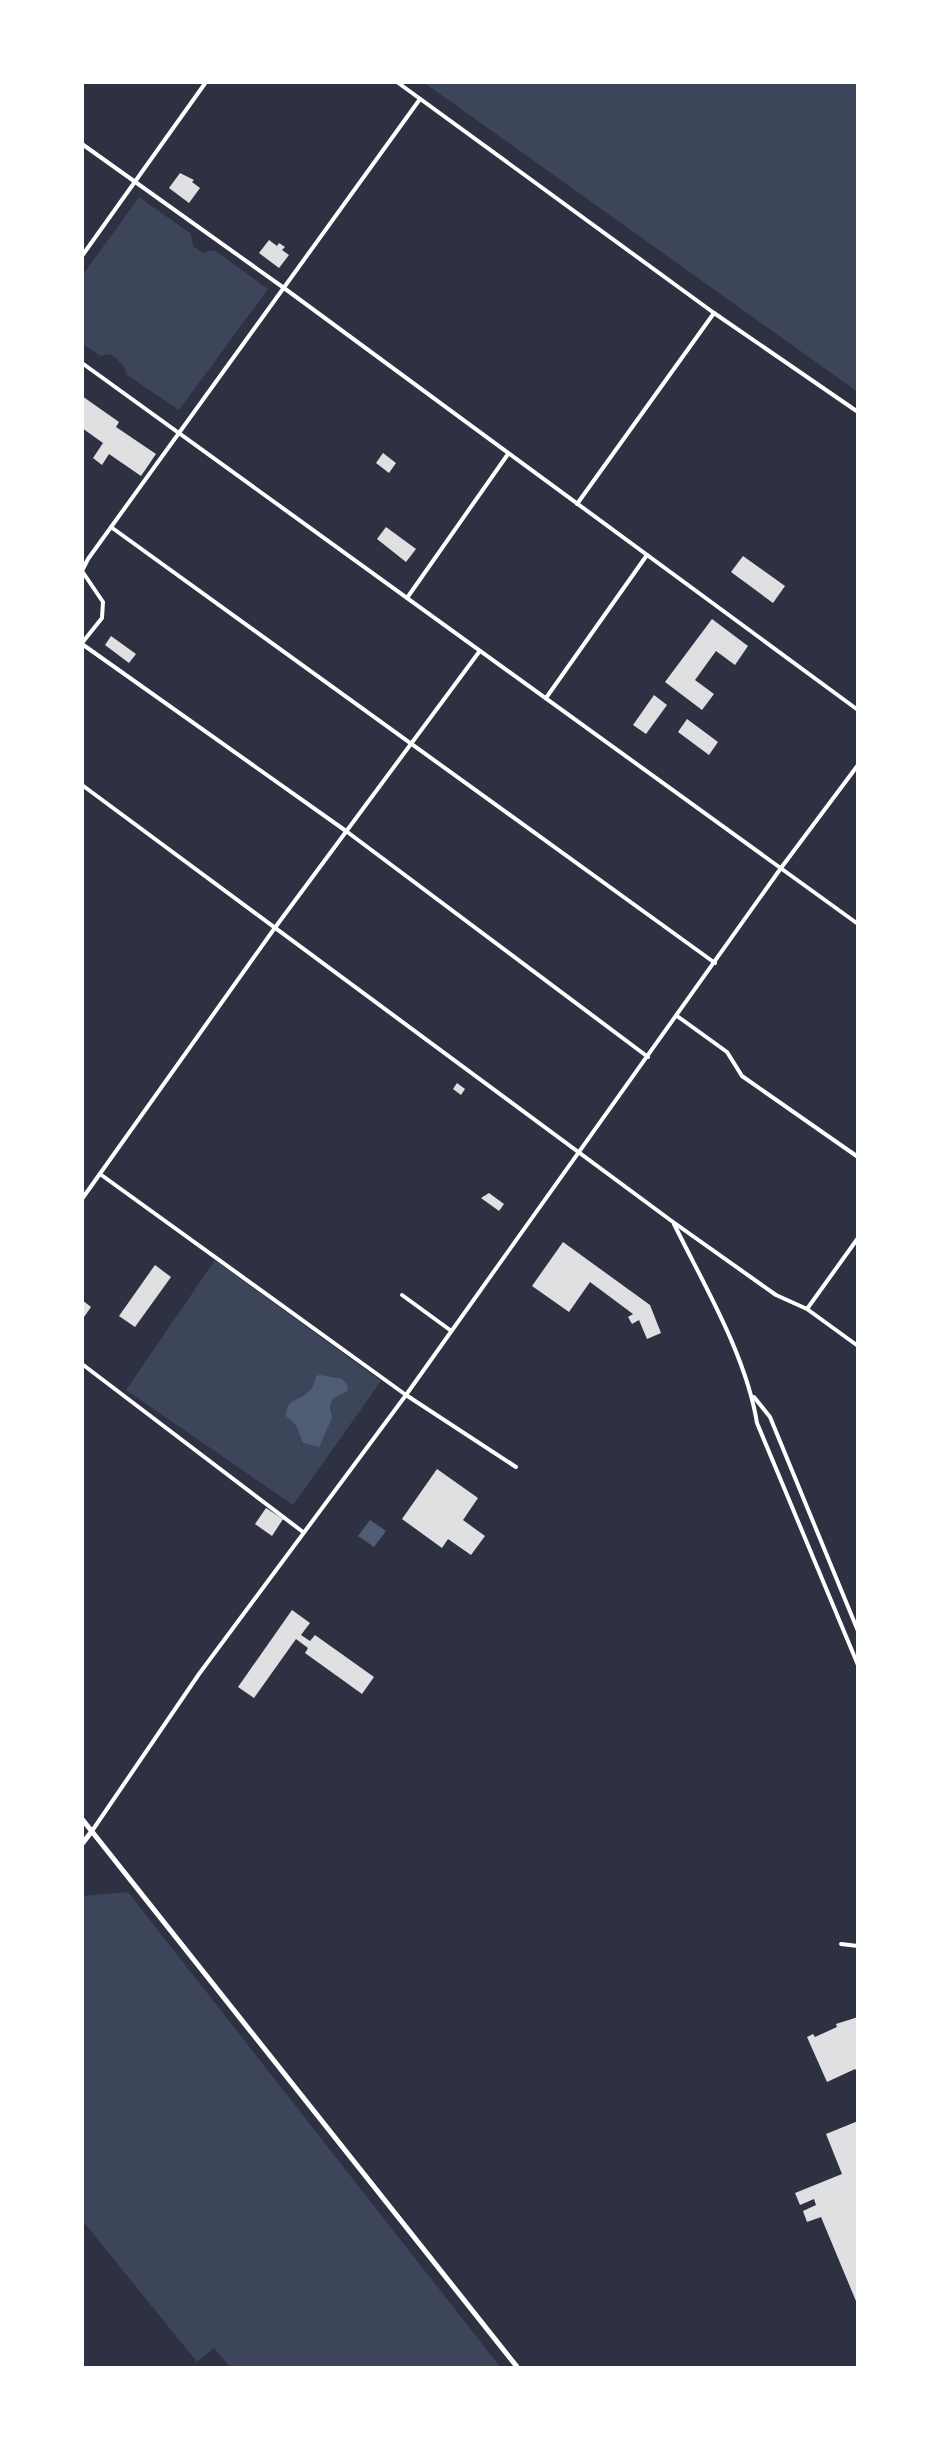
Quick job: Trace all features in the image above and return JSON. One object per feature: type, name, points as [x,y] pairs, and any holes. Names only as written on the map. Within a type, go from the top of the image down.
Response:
[{"type":"street","points":[[82,256],[206,82]]},
{"type":"street","points":[[397,82],[714,313],[858,412]]},
{"type":"street","points":[[420,99],[82,571],[103,602],[102,618],[82,644],[346,831],[648,1057]]},
{"type":"street","points":[[82,144],[284,288],[858,710]]},
{"type":"street","points":[[577,504],[714,313]]},
{"type":"street","points":[[82,363],[858,924]]},
{"type":"street","points":[[407,598],[508,454]]},
{"type":"street","points":[[111,527],[715,963]]},
{"type":"street","points":[[546,698],[647,555]]},
{"type":"street","points":[[82,1199],[274,929],[479,652]]},
{"type":"street","points":[[82,1844],[195,1679],[406,1395],[781,868],[858,765]]},
{"type":"street","points":[[82,785],[673,1222],[776,1295],[807,1309],[858,1346]]},
{"type":"street","points":[[677,1016],[727,1052],[742,1076],[858,1157]]},
{"type":"street","points":[[100,1174],[406,1395],[516,1467]]},
{"type":"street","points":[[673,1222],[752,1395],[757,1423],[858,1665]]},
{"type":"street","points":[[807,1309],[858,1238]]},
{"type":"street","points":[[402,1295],[450,1330]]},
{"type":"street","points":[[82,1364],[303,1532]]},
{"type":"street","points":[[752,1395],[770,1417],[858,1631]]},
{"type":"street","points":[[82,1819],[518,2368]]},
{"type":"street","points":[[841,1944],[858,1946]]},
{"type":"shaded area","points":[[423,82],[858,82],[858,392]]},
{"type":"shaded area","points":[[139,197],[191,234],[193,246],[203,253],[214,250],[268,289],[179,410],[127,375],[123,365],[110,354],[100,356],[82,343],[82,276]]},
{"type":"shaded area","points":[[215,1260],[381,1381],[293,1505],[126,1390]]},
{"type":"shaded area","points":[[316,1376],[342,1379],[348,1386],[347,1391],[332,1399],[332,1418],[319,1447],[303,1443],[296,1425],[286,1416],[289,1405],[307,1393]]},
{"type":"shaded area","points":[[370,1520],[386,1531],[374,1547],[358,1536]]},
{"type":"shaded area","points":[[128,1892],[501,2368],[231,2368],[214,2348],[197,2362],[82,2220],[82,1896]]},
{"type":"building","points":[[180,173],[194,180],[192,182],[200,188],[189,203],[169,188]]},
{"type":"building","points":[[269,240],[285,247],[282,250],[289,255],[279,268],[259,253]]},
{"type":"building","points":[[82,396],[119,422],[116,427],[156,454],[141,476],[109,454],[102,465],[93,458],[103,443],[82,428]]},
{"type":"building","points":[[383,453],[396,463],[389,473],[376,463]]},
{"type":"building","points":[[386,527],[416,549],[406,562],[377,539]]},
{"type":"building","points":[[743,556],[785,586],[773,603],[731,572]]},
{"type":"building","points":[[712,619],[748,646],[735,665],[716,651],[695,680],[714,694],[702,710],[665,682]]},
{"type":"building","points":[[111,636],[136,654],[129,663],[105,645]]},
{"type":"building","points":[[654,695],[667,705],[646,734],[633,725]]},
{"type":"building","points":[[687,719],[718,742],[709,755],[678,732]]},
{"type":"building","points":[[457,1083],[465,1089],[461,1095],[453,1089]]},
{"type":"building","points":[[489,1193],[504,1204],[499,1211],[481,1198]]},
{"type":"building","points":[[563,1242],[650,1305],[661,1333],[647,1339],[639,1320],[632,1324],[628,1317],[633,1314],[590,1282],[569,1312],[532,1286]]},
{"type":"building","points":[[155,1265],[171,1277],[135,1327],[119,1316]]},
{"type":"building","points":[[82,1300],[91,1307],[82,1320]]},
{"type":"building","points":[[437,1469],[478,1498],[463,1520],[485,1536],[471,1555],[448,1539],[442,1548],[402,1519]]},
{"type":"building","points":[[266,1508],[283,1519],[272,1536],[255,1524]]},
{"type":"building","points":[[292,1610],[310,1623],[301,1635],[310,1641],[315,1635],[374,1677],[362,1694],[305,1653],[308,1648],[296,1639],[254,1698],[238,1687]]},
{"type":"building","points":[[858,2017],[858,2072],[855,2069],[827,2082],[807,2037],[813,2034],[815,2037],[837,2027],[836,2024]]},
{"type":"building","points":[[858,2121],[858,2306],[821,2217],[807,2222],[803,2211],[816,2205],[814,2199],[800,2205],[795,2193],[842,2174],[826,2134]]}]
